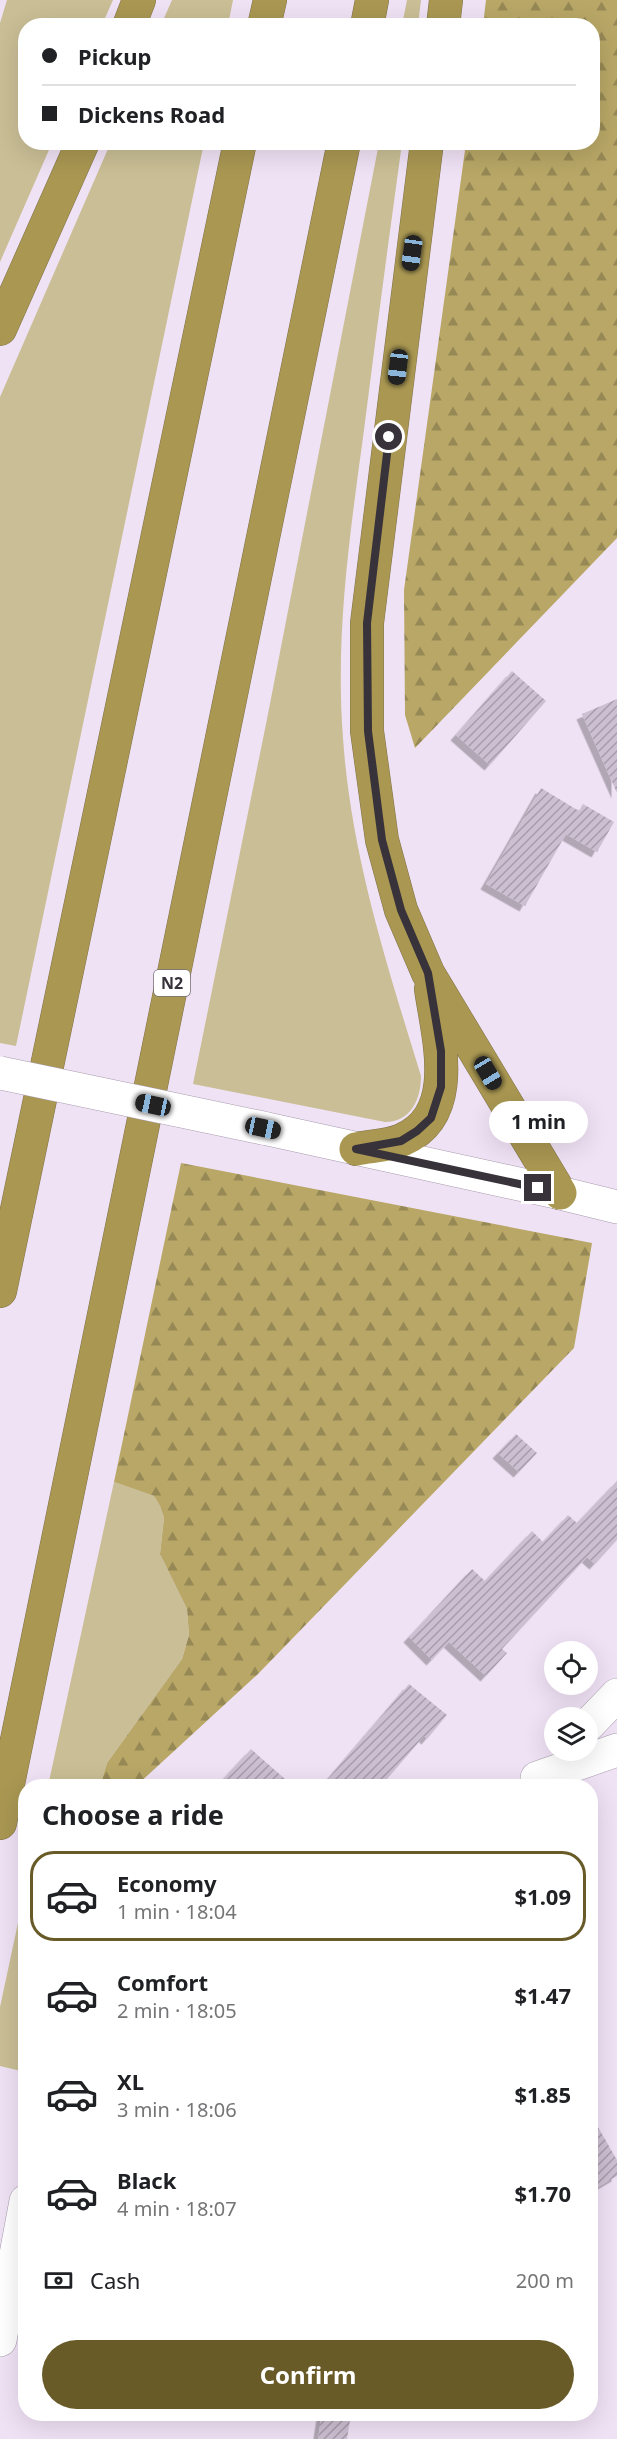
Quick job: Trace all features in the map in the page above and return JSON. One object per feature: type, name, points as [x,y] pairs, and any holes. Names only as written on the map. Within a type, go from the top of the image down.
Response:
[{"type":"highway","points":[[132,18],[139,0]]},
{"type":"highway","points":[[266,18],[270,0]]},
{"type":"highway","points":[[369,18],[372,0]]},
{"type":"highway","points":[[444,18],[446,0]]},
{"type":"highway","points":[[0,329],[79,150]]},
{"type":"highway","points":[[0,1291],[238,150]]},
{"type":"highway","name":"N2","points":[[0,1823],[342,150]]},
{"type":"highway","points":[[426,150],[374,554],[367,645],[368,731],[382,840],[401,910],[428,973],[560,1193]]},
{"type":"highway","points":[[356,1149],[401,1141],[431,1118],[441,1087],[441,1051],[428,973]]},
{"type":"street","points":[[0,1073],[263,1128],[617,1207]]},
{"type":"street","points":[[598,1715],[617,1695]]},
{"type":"street","points":[[543,1779],[617,1750]]},
{"type":"street","points":[[537,1779],[554,1761]]},
{"type":"street","points":[[0,2340],[18,2244]]},
{"type":"shaded area","points":[[7,0],[113,0],[105,18],[18,18],[18,150],[49,150],[0,262],[0,23]]},
{"type":"shaded area","points":[[172,0],[233,0],[229,18],[164,18]]},
{"type":"shaded area","points":[[407,0],[421,0],[419,18],[403,18]]},
{"type":"shaded area","points":[[108,150],[203,150],[16,1046],[0,1043],[0,397]]},
{"type":"shaded area","points":[[378,150],[401,150],[349,545],[341,660],[341,699],[347,782],[362,867],[383,951],[421,1076],[419,1093],[413,1108],[408,1114],[394,1121],[385,1122],[193,1084],[267,719]]},
{"type":"shaded area","points":[[114,1482],[154,1496],[160,1506],[164,1518],[160,1554],[187,1609],[189,1635],[182,1659],[107,1763],[102,1779],[50,1779]]},
{"type":"shaded area","points":[[18,1923],[18,2070],[0,2066],[0,2007]]},
{"type":"green space","points":[[486,0],[617,0],[617,538],[415,748],[405,715],[404,590],[465,150],[600,150],[600,18],[484,18]]},
{"type":"green space","points":[[181,1163],[592,1243],[574,1348],[258,1674],[144,1779],[102,1779],[107,1763],[182,1659],[189,1635],[187,1609],[160,1554],[164,1518],[160,1506],[154,1496],[114,1482]]},
{"type":"building","points":[[512,671],[546,701],[490,765],[456,735]]},
{"type":"building","points":[[617,699],[617,793],[582,714]]},
{"type":"building","points":[[541,788],[579,811],[583,804],[614,822],[597,852],[566,834],[525,906],[486,884]]},
{"type":"building","points":[[516,1434],[537,1453],[519,1472],[498,1453]]},
{"type":"building","points":[[617,1481],[617,1540],[595,1564],[587,1557],[502,1649],[507,1653],[486,1676],[449,1642],[432,1660],[409,1637],[472,1569],[485,1581],[532,1531],[543,1542],[568,1515],[577,1523]]},
{"type":"building","points":[[409,1684],[447,1715],[427,1739],[424,1736],[387,1779],[328,1779]]},
{"type":"building","points":[[251,1749],[285,1779],[223,1779]]},
{"type":"building","points":[[598,2127],[617,2160],[617,2176],[598,2187]]},
{"type":"building","points":[[321,2421],[350,2421],[347,2439],[318,2439]]},
{"type":"route","points":[[389,437],[367,623],[368,731],[382,840],[401,910],[428,973],[441,1051],[441,1087],[431,1118],[417,1131],[401,1141],[356,1149],[538,1188]]}]
